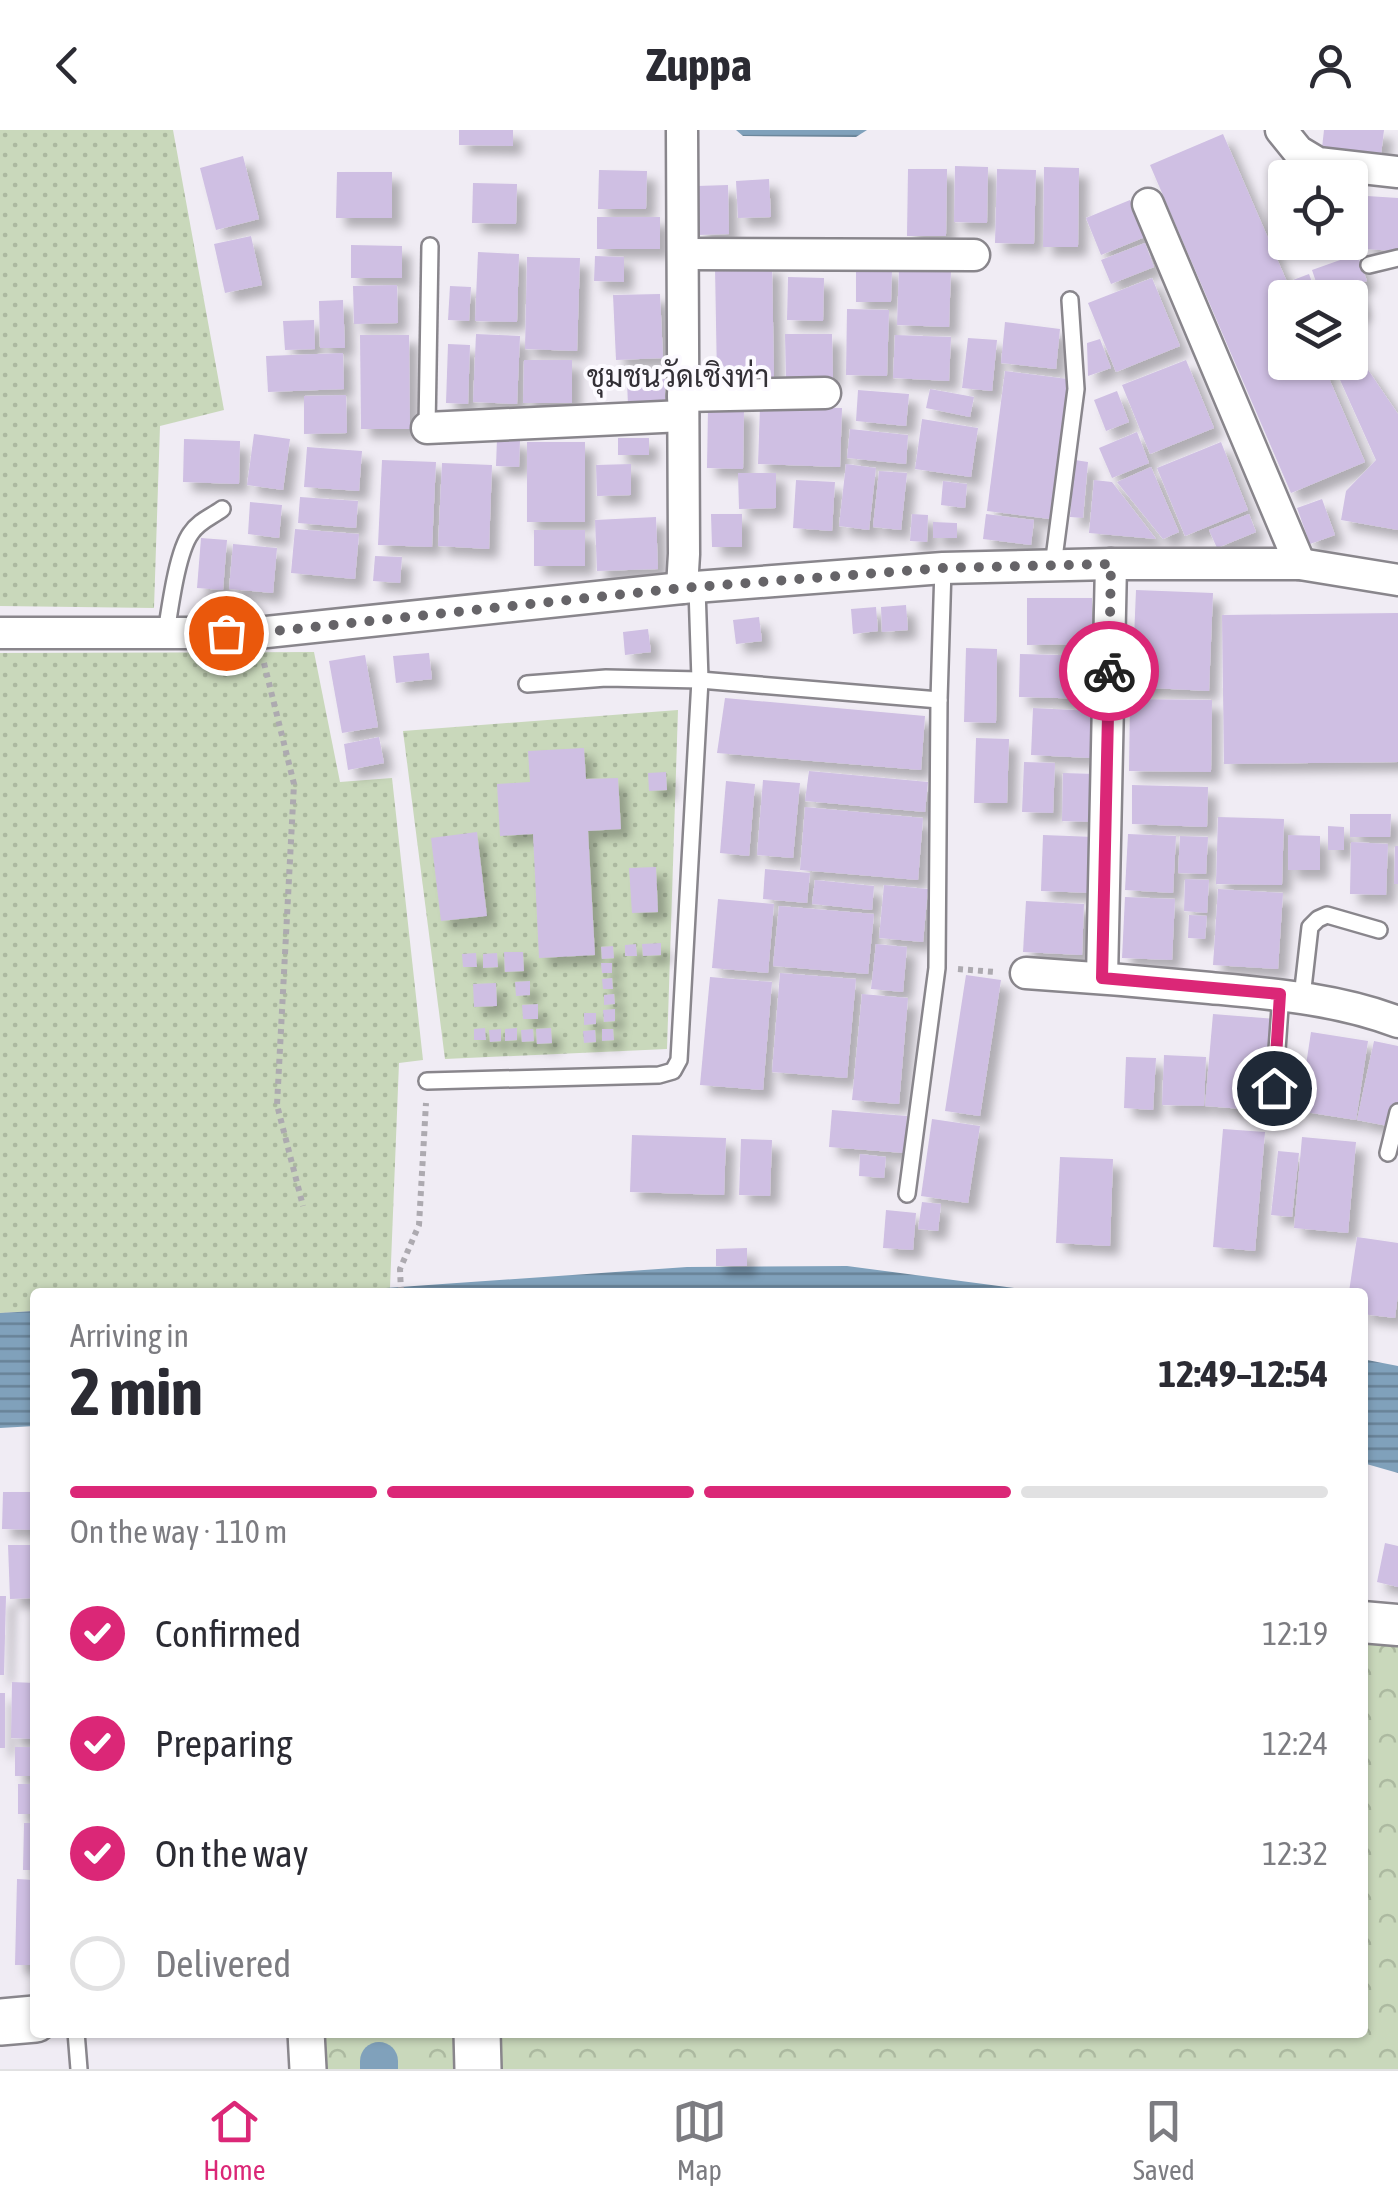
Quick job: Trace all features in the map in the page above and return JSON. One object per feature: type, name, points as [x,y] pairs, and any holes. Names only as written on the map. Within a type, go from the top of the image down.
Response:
[{"type":"main road","points":[[1368,1623],[1398,1626]]},
{"type":"main road","points":[[0,2022],[30,2019]]},
{"type":"main road","points":[[477,2038],[478,2069]]},
{"type":"street","points":[[682,130],[683,406],[690,588]]},
{"type":"street","points":[[1281,130],[1298,151],[1318,163],[1398,172]]},
{"type":"street","points":[[1148,204],[1300,564]]},
{"type":"street","points":[[682,254],[974,255]]},
{"type":"street","points":[[426,428],[825,392]]},
{"type":"street","points":[[1102,978],[1111,564]]},
{"type":"street","points":[[0,634],[257,633],[690,588],[943,568],[1300,564],[1398,580]]},
{"type":"street","points":[[1026,973],[1291,995],[1398,1022]]},
{"type":"street","points":[[306,2038],[308,2069]]},
{"type":"lane","points":[[426,428],[430,246]]},
{"type":"lane","points":[[1369,265],[1398,258]]},
{"type":"lane","points":[[1053,566],[1076,389],[1070,300]]},
{"type":"lane","points":[[166,633],[189,534],[204,518],[222,510]]},
{"type":"lane","points":[[907,1194],[937,968],[943,568]]},
{"type":"lane","points":[[427,1082],[673,1072],[679,1060],[700,680],[690,588]]},
{"type":"lane","points":[[527,684],[606,678],[700,680],[939,700]]},
{"type":"lane","points":[[1272,1119],[1291,995],[1310,927],[1327,916],[1379,930]]},
{"type":"lane","points":[[1388,1153],[1398,1112]]},
{"type":"lane","points":[[76,2038],[78,2069]]},
{"type":"path","points":[[257,633],[294,784],[277,1105],[302,1206]]},
{"type":"path","points":[[937,968],[1026,973]]},
{"type":"path","points":[[400,1288],[400,1269],[419,1225],[427,1082]]},
{"type":"green space","points":[[0,130],[173,130],[224,410],[160,426],[154,608],[0,606]]},
{"type":"green space","points":[[314,652],[340,782],[392,778],[423,1060],[399,1063],[390,1288],[30,1288],[30,1311],[0,1313],[0,653]]},
{"type":"green space","points":[[678,710],[667,1049],[445,1059],[403,731]]},
{"type":"green space","points":[[1368,1640],[1398,1643],[1398,2069],[325,2069],[324,2038],[1368,2038]]},
{"type":"water","points":[[736,130],[867,130],[856,137],[743,136]]},
{"type":"water","points":[[847,1266],[1014,1288],[386,1288],[687,1267]]},
{"type":"water","points":[[30,1311],[30,1426],[0,1428],[0,1313]]},
{"type":"water","points":[[1368,1360],[1398,1366],[1398,1473],[1368,1464]]},
{"type":"building","points":[[459,130],[513,130],[513,146],[459,145]]},
{"type":"building","points":[[1324,130],[1384,130],[1381,155],[1322,148]]},
{"type":"building","points":[[1223,134],[1268,238],[1268,260],[1278,260],[1286,280],[1268,280],[1268,380],[1330,380],[1365,462],[1291,493],[1150,165]]},
{"type":"building","points":[[243,156],[259,219],[216,230],[200,168]]},
{"type":"building","points":[[955,166],[988,167],[987,223],[954,222]]},
{"type":"building","points":[[1044,167],[1079,168],[1078,247],[1043,247]]},
{"type":"building","points":[[908,169],[947,169],[946,236],[907,236]]},
{"type":"building","points":[[997,169],[1036,170],[1034,244],[995,243]]},
{"type":"building","points":[[599,170],[647,171],[646,209],[598,209]]},
{"type":"building","points":[[337,172],[392,172],[392,218],[336,218]]},
{"type":"building","points":[[769,179],[771,217],[738,218],[736,181]]},
{"type":"building","points":[[473,183],[517,184],[516,224],[472,223]]},
{"type":"building","points":[[728,185],[729,234],[698,235],[697,186]]},
{"type":"building","points":[[1368,196],[1398,198],[1398,251],[1368,249]]},
{"type":"building","points":[[1130,200],[1145,237],[1101,255],[1086,218]]},
{"type":"building","points":[[597,217],[660,217],[660,249],[597,249]]},
{"type":"building","points":[[251,236],[262,285],[225,293],[214,244]]},
{"type":"building","points":[[1145,243],[1154,267],[1111,284],[1101,260]]},
{"type":"building","points":[[351,245],[402,246],[402,278],[351,278]]},
{"type":"building","points":[[478,252],[519,254],[517,322],[475,321]]},
{"type":"building","points":[[595,256],[624,257],[624,282],[594,281]]},
{"type":"building","points":[[527,257],[580,258],[577,351],[525,349]]},
{"type":"building","points":[[1340,260],[1359,260],[1367,280],[1315,280],[1312,270]]},
{"type":"building","points":[[772,265],[774,377],[717,379],[715,267]]},
{"type":"building","points":[[899,267],[951,270],[949,327],[897,325]]},
{"type":"building","points":[[856,268],[892,268],[891,302],[856,302]]},
{"type":"building","points":[[788,277],[824,278],[823,321],[787,320]]},
{"type":"building","points":[[1152,278],[1180,346],[1116,372],[1088,303]]},
{"type":"building","points":[[397,285],[398,323],[354,324],[353,286]]},
{"type":"building","points":[[450,286],[471,287],[469,321],[448,320]]},
{"type":"building","points":[[660,294],[663,358],[616,360],[613,295]]},
{"type":"building","points":[[343,300],[345,348],[320,348],[319,301]]},
{"type":"building","points":[[847,309],[889,310],[887,376],[846,375]]},
{"type":"building","points":[[314,320],[315,349],[285,350],[283,321]]},
{"type":"building","points":[[1005,322],[1060,329],[1056,369],[1001,363]]},
{"type":"building","points":[[476,334],[520,336],[517,404],[473,402]]},
{"type":"building","points":[[785,334],[832,334],[833,379],[786,380]]},
{"type":"building","points":[[360,335],[409,335],[410,429],[361,429]]},
{"type":"building","points":[[895,335],[951,337],[949,381],[893,378]]},
{"type":"building","points":[[968,338],[997,340],[992,391],[962,388]]},
{"type":"building","points":[[1100,339],[1111,368],[1088,376],[1087,343]]},
{"type":"building","points":[[448,344],[470,345],[468,404],[446,403]]},
{"type":"building","points":[[343,353],[344,389],[268,392],[266,356]]},
{"type":"building","points":[[524,360],[572,360],[572,403],[523,403]]},
{"type":"building","points":[[1186,360],[1214,428],[1150,454],[1122,385]]},
{"type":"building","points":[[1368,370],[1398,414],[1398,530],[1341,520],[1346,491],[1376,460],[1340,380],[1368,380]]},
{"type":"building","points":[[1005,371],[1068,379],[1050,519],[987,511]]},
{"type":"building","points":[[665,379],[665,404],[628,406],[627,381]]},
{"type":"building","points":[[930,389],[974,397],[970,417],[926,408]]},
{"type":"building","points":[[858,390],[909,394],[906,426],[856,421]]},
{"type":"building","points":[[1117,391],[1129,422],[1106,431],[1094,400]]},
{"type":"building","points":[[346,395],[347,433],[304,434],[304,396]]},
{"type":"building","points":[[760,406],[842,408],[840,467],[758,464]]},
{"type":"building","points":[[708,408],[744,408],[743,469],[707,468]]},
{"type":"building","points":[[922,419],[978,428],[971,477],[915,469]]},
{"type":"building","points":[[850,429],[908,435],[906,464],[847,458]]},
{"type":"building","points":[[1137,432],[1149,463],[1112,478],[1099,448]]},
{"type":"building","points":[[254,434],[290,439],[283,490],[247,485]]},
{"type":"building","points":[[497,438],[520,440],[519,467],[496,466]]},
{"type":"building","points":[[618,438],[649,438],[649,455],[618,455]]},
{"type":"building","points":[[184,439],[240,441],[239,484],[183,482]]},
{"type":"building","points":[[527,442],[585,442],[585,522],[527,522]]},
{"type":"building","points":[[1221,442],[1248,510],[1185,536],[1157,468]]},
{"type":"building","points":[[307,447],[362,451],[359,491],[304,487]]},
{"type":"building","points":[[382,460],[436,462],[432,547],[378,545]]},
{"type":"building","points":[[1075,460],[1088,462],[1083,518],[1070,517]]},
{"type":"building","points":[[442,463],[492,465],[489,549],[438,546]]},
{"type":"building","points":[[631,464],[631,495],[597,496],[596,465]]},
{"type":"building","points":[[846,464],[876,468],[869,530],[839,526]]},
{"type":"building","points":[[1151,467],[1179,532],[1163,539],[1117,482]]},
{"type":"building","points":[[879,471],[907,473],[901,530],[873,527]]},
{"type":"building","points":[[738,473],[776,473],[776,508],[739,509]]},
{"type":"building","points":[[796,480],[835,482],[832,531],[793,528]]},
{"type":"building","points":[[1094,480],[1112,482],[1156,539],[1089,533]]},
{"type":"building","points":[[943,481],[967,484],[965,508],[941,505]]},
{"type":"building","points":[[300,497],[358,501],[356,528],[298,523]]},
{"type":"building","points":[[1322,499],[1335,535],[1310,544],[1297,508]]},
{"type":"building","points":[[250,502],[282,505],[279,538],[248,534]]},
{"type":"building","points":[[711,514],[742,514],[742,547],[712,547]]},
{"type":"building","points":[[912,514],[928,515],[927,542],[910,541]]},
{"type":"building","points":[[986,514],[1034,520],[1031,545],[983,539]]},
{"type":"building","points":[[1249,514],[1256,532],[1217,548],[1209,530]]},
{"type":"building","points":[[656,517],[658,569],[597,571],[595,520]]},
{"type":"building","points":[[933,522],[957,523],[957,538],[933,538]]},
{"type":"building","points":[[295,529],[359,534],[355,579],[291,573]]},
{"type":"building","points":[[534,530],[585,530],[585,566],[534,566]]},
{"type":"building","points":[[201,538],[227,540],[223,590],[197,588]]},
{"type":"building","points":[[233,544],[277,548],[273,593],[229,589]]},
{"type":"building","points":[[375,556],[402,557],[400,583],[373,581]]},
{"type":"building","points":[[1136,590],[1213,593],[1209,691],[1132,687]]},
{"type":"building","points":[[1027,598],[1092,598],[1092,644],[1027,645]]},
{"type":"building","points":[[906,605],[908,630],[882,632],[881,607]]},
{"type":"building","points":[[876,607],[878,631],[853,634],[851,609]]},
{"type":"building","points":[[1398,613],[1398,762],[1224,764],[1222,615]]},
{"type":"building","points":[[759,617],[762,641],[736,644],[733,620]]},
{"type":"building","points":[[648,629],[651,652],[625,655],[623,632]]},
{"type":"building","points":[[966,648],[997,649],[996,723],[964,722]]},
{"type":"building","points":[[429,653],[432,679],[396,683],[393,656]]},
{"type":"building","points":[[1020,654],[1097,656],[1096,699],[1019,697]]},
{"type":"building","points":[[365,655],[378,727],[342,733],[329,661]]},
{"type":"building","points":[[725,698],[925,716],[921,770],[717,753]]},
{"type":"building","points":[[1130,699],[1212,700],[1211,772],[1129,771]]},
{"type":"building","points":[[1033,708],[1094,711],[1091,758],[1031,755]]},
{"type":"building","points":[[379,737],[384,763],[348,770],[344,744]]},
{"type":"building","points":[[976,738],[1009,739],[1007,803],[974,803]]},
{"type":"building","points":[[584,748],[586,779],[618,778],[621,829],[588,831],[595,955],[539,958],[533,834],[500,836],[497,784],[530,782],[528,751]]},
{"type":"building","points":[[1024,762],[1055,763],[1053,813],[1022,812]]},
{"type":"building","points":[[809,771],[928,782],[925,812],[805,801]]},
{"type":"building","points":[[666,772],[667,790],[649,791],[648,773]]},
{"type":"building","points":[[1063,773],[1097,774],[1095,822],[1062,821]]},
{"type":"building","points":[[763,780],[800,783],[793,858],[757,855]]},
{"type":"building","points":[[726,781],[755,784],[749,856],[720,853]]},
{"type":"building","points":[[1132,785],[1208,787],[1207,827],[1132,824]]},
{"type":"building","points":[[805,807],[923,818],[918,880],[800,870]]},
{"type":"building","points":[[1350,814],[1391,814],[1390,837],[1350,837]]},
{"type":"building","points":[[1218,817],[1284,819],[1282,885],[1216,884]]},
{"type":"building","points":[[1328,826],[1344,827],[1344,850],[1328,850]]},
{"type":"building","points":[[477,832],[487,916],[441,921],[431,838]]},
{"type":"building","points":[[1128,834],[1176,836],[1173,893],[1125,890]]},
{"type":"building","points":[[1043,835],[1096,837],[1094,893],[1041,891]]},
{"type":"building","points":[[1288,835],[1320,836],[1320,870],[1288,870]]},
{"type":"building","points":[[1180,836],[1208,837],[1206,874],[1178,873]]},
{"type":"building","points":[[1351,842],[1388,844],[1386,895],[1350,894]]},
{"type":"building","points":[[1398,846],[1398,884],[1394,884]]},
{"type":"building","points":[[656,867],[658,912],[632,913],[629,868]]},
{"type":"building","points":[[765,869],[810,873],[807,903],[763,899]]},
{"type":"building","points":[[1185,879],[1209,880],[1207,913],[1184,911]]},
{"type":"building","points":[[815,880],[874,886],[872,910],[812,904]]},
{"type":"building","points":[[884,885],[928,889],[923,942],[879,938]]},
{"type":"building","points":[[1218,889],[1283,893],[1278,969],[1213,965]]},
{"type":"building","points":[[1125,897],[1175,899],[1172,960],[1122,958]]},
{"type":"building","points":[[718,899],[774,904],[768,973],[712,968]]},
{"type":"building","points":[[1026,901],[1084,904],[1082,955],[1023,952]]},
{"type":"building","points":[[779,906],[874,914],[868,974],[773,966]]},
{"type":"building","points":[[1189,915],[1207,916],[1205,939],[1188,938]]},
{"type":"building","points":[[661,943],[661,955],[643,956],[642,944]]},
{"type":"building","points":[[636,944],[637,956],[625,956],[625,945]]},
{"type":"building","points":[[876,944],[907,947],[903,992],[871,989]]},
{"type":"building","points":[[613,946],[614,958],[602,959],[601,947]]},
{"type":"building","points":[[504,952],[523,952],[524,971],[505,972]]},
{"type":"building","points":[[476,953],[477,967],[463,967],[462,954]]},
{"type":"building","points":[[497,953],[498,967],[483,968],[483,954]]},
{"type":"building","points":[[601,963],[612,963],[612,973],[602,973]]},
{"type":"building","points":[[780,973],[856,979],[847,1078],[772,1072]]},
{"type":"building","points":[[966,975],[1001,980],[980,1116],[945,1111]]},
{"type":"building","points":[[710,977],[772,982],[763,1090],[700,1085]]},
{"type":"building","points":[[612,978],[613,989],[603,989],[602,979]]},
{"type":"building","points":[[530,981],[530,995],[516,996],[515,982]]},
{"type":"building","points":[[496,983],[497,1006],[474,1007],[473,984]]},
{"type":"building","points":[[614,994],[615,1004],[604,1005],[604,995]]},
{"type":"building","points":[[862,994],[908,998],[899,1104],[852,1100]]},
{"type":"building","points":[[538,1004],[538,1019],[523,1019],[522,1005]]},
{"type":"building","points":[[615,1009],[615,1021],[604,1022],[603,1010]]},
{"type":"building","points":[[584,1013],[596,1013],[596,1024],[584,1025]]},
{"type":"building","points":[[1213,1014],[1276,1019],[1268,1111],[1205,1106]]},
{"type":"building","points":[[485,1028],[486,1040],[474,1040],[474,1029]]},
{"type":"building","points":[[517,1028],[517,1040],[505,1041],[505,1029]]},
{"type":"building","points":[[551,1028],[552,1043],[537,1044],[536,1029]]},
{"type":"building","points":[[501,1029],[501,1041],[490,1042],[489,1030]]},
{"type":"building","points":[[533,1029],[534,1041],[522,1042],[521,1030]]},
{"type":"building","points":[[602,1029],[613,1029],[614,1040],[602,1041]]},
{"type":"building","points":[[595,1030],[596,1042],[584,1043],[583,1031]]},
{"type":"building","points":[[1311,1032],[1368,1041],[1356,1120],[1299,1111]]},
{"type":"building","points":[[1374,1041],[1398,1046],[1398,1103],[1393,1127],[1357,1120]]},
{"type":"building","points":[[1164,1055],[1206,1057],[1204,1106],[1162,1105]]},
{"type":"building","points":[[1126,1057],[1156,1058],[1153,1110],[1124,1108]]},
{"type":"building","points":[[832,1110],[907,1116],[904,1153],[829,1147]]},
{"type":"building","points":[[932,1119],[980,1126],[968,1203],[921,1196]]},
{"type":"building","points":[[1223,1129],[1265,1132],[1255,1251],[1213,1247]]},
{"type":"building","points":[[632,1135],[726,1138],[724,1195],[630,1192]]},
{"type":"building","points":[[1302,1137],[1356,1142],[1348,1233],[1294,1228]]},
{"type":"building","points":[[741,1139],[772,1140],[770,1196],[739,1195]]},
{"type":"building","points":[[1278,1151],[1299,1153],[1292,1217],[1271,1215]]},
{"type":"building","points":[[860,1154],[886,1157],[884,1178],[859,1176]]},
{"type":"building","points":[[1060,1157],[1113,1159],[1110,1246],[1056,1243]]},
{"type":"building","points":[[922,1202],[941,1204],[938,1231],[918,1229]]},
{"type":"building","points":[[886,1210],[916,1213],[913,1250],[883,1248]]},
{"type":"building","points":[[1357,1237],[1398,1243],[1395,1318],[1368,1315],[1368,1288],[1350,1288]]},
{"type":"building","points":[[747,1248],[747,1266],[716,1266],[716,1249]]},
{"type":"building","points":[[3,1492],[30,1492],[30,1530],[2,1529]]},
{"type":"building","points":[[1385,1543],[1398,1546],[1398,1587],[1377,1582]]},
{"type":"building","points":[[8,1545],[30,1545],[30,1598],[10,1599]]},
{"type":"building","points":[[0,1596],[6,1596],[4,1675],[0,1675]]},
{"type":"building","points":[[12,1682],[30,1683],[30,1739],[11,1738]]},
{"type":"building","points":[[0,1693],[5,1693],[5,1748],[0,1748]]},
{"type":"building","points":[[15,1747],[30,1747],[30,1776],[15,1776]]},
{"type":"building","points":[[18,1784],[30,1784],[30,1814],[18,1814]]},
{"type":"building","points":[[24,1823],[30,1823],[30,1870],[23,1870]]},
{"type":"building","points":[[17,1879],[30,1880],[30,1965],[15,1965]]},
{"type":"waterway","points":[[379,2061],[379,2069]]},
{"type":"way so far","points":[[226,633],[257,633],[682,588],[943,568],[1111,564],[1109,671]]},
{"type":"district","name":"ชุมชนวัดเชิงท่า","points":[[678,377]]},
{"type":"route","points":[[1109,671],[1102,978],[1280,994],[1274,1088]]}]
